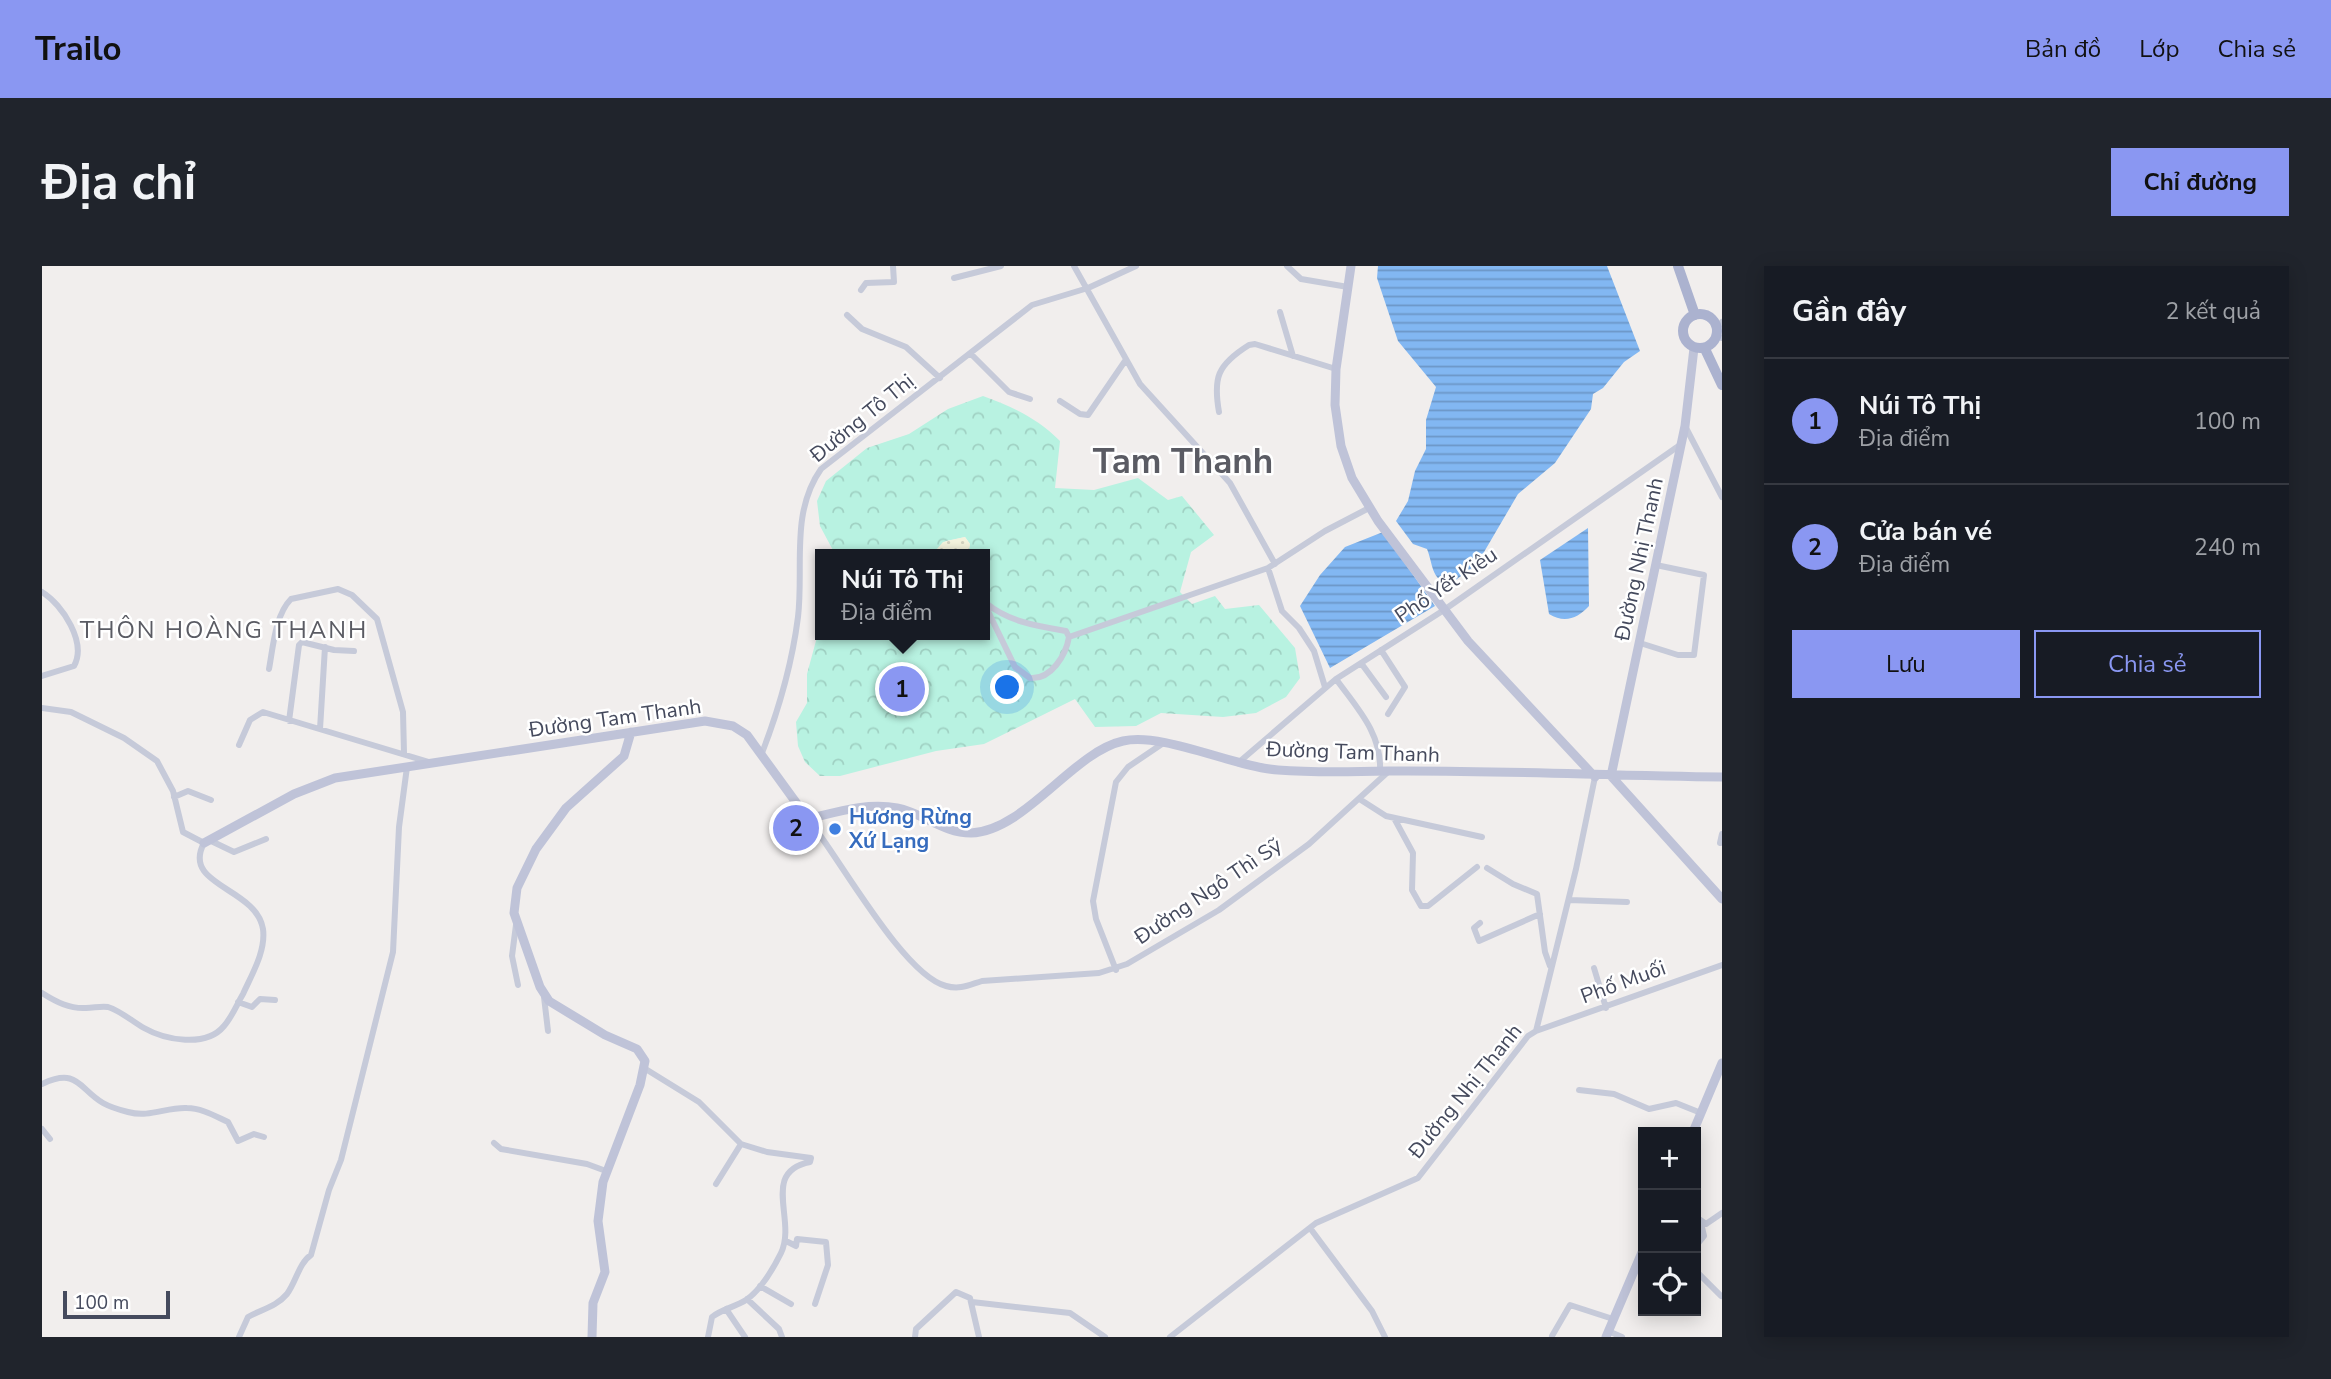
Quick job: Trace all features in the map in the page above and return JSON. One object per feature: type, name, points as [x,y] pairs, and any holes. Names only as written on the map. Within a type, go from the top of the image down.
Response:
[{"type":"main road","points":[[1678,266],[1695,315]]},
{"type":"main road","points":[[1700,348],[1720,331],[1713,319],[1706,315],[1695,315],[1683,326],[1683,335],[1700,348],[1722,385]]},
{"type":"street","points":[[860,290],[866,282],[894,282],[893,266]]},
{"type":"street","points":[[954,278],[1001,266]]},
{"type":"street","points":[[1074,266],[1125,361],[1152,400],[1230,483],[1275,564]]},
{"type":"street","name":"Đường Tô Thị","points":[[762,753],[779,708],[793,645],[798,615],[805,497],[821,469],[1032,305],[1088,288],[1136,266]]},
{"type":"street","points":[[1287,266],[1301,279],[1348,287]]},
{"type":"street","points":[[1351,266],[1336,369],[1335,405],[1341,446],[1352,478],[1369,508],[1476,650],[1595,777]]},
{"type":"street","points":[[1280,312],[1293,356]]},
{"type":"street","points":[[847,314],[862,329],[906,347],[940,378]]},
{"type":"street","points":[[1219,412],[1214,385],[1218,374],[1243,349],[1255,344],[1336,369]]},
{"type":"street","name":"Đường Nhị Thanh","points":[[1611,776],[1700,348]]},
{"type":"street","points":[[971,354],[1009,393],[1030,399]]},
{"type":"street","points":[[1060,401],[1080,414],[1088,415],[1125,361]]},
{"type":"street","points":[[1685,426],[1722,497]]},
{"type":"street","name":"Phố Yết Kiêu","points":[[1238,763],[1336,679],[1444,610],[1680,445]]},
{"type":"street","points":[[1069,637],[1268,568],[1325,531],[1369,508]]},
{"type":"street","points":[[1640,643],[1678,655],[1694,654],[1704,575],[1656,565]]},
{"type":"street","points":[[1268,568],[1282,611],[1299,628],[1314,651],[1325,687]]},
{"type":"street","points":[[269,669],[285,605],[291,599],[338,589],[352,595],[380,625],[403,712],[404,754]]},
{"type":"street","points":[[42,592],[62,613],[79,649],[74,666],[59,673],[42,676]]},
{"type":"street","points":[[990,607],[1005,617],[1037,627],[1066,631],[1069,637],[1065,652],[1046,675],[1035,679],[1025,676],[1015,667],[990,615]]},
{"type":"street","points":[[289,720],[299,645],[302,642],[354,651]]},
{"type":"street","points":[[320,729],[325,647]]},
{"type":"street","points":[[1381,650],[1405,687],[1388,714]]},
{"type":"street","points":[[1361,663],[1386,697]]},
{"type":"street","points":[[1336,679],[1374,734],[1384,771]]},
{"type":"street","points":[[42,708],[71,712],[144,750],[164,770],[183,832],[234,852],[266,839]]},
{"type":"street","points":[[239,745],[244,728],[263,712],[431,762]]},
{"type":"street","name":"Đường Tam Thanh","points":[[206,841],[294,794],[323,782],[431,762],[692,722],[719,722],[740,729],[762,753],[808,819],[854,808],[887,806],[899,808],[947,830],[984,831],[1012,818],[1109,747],[1124,741],[1162,744],[1275,770],[1722,777]]},
{"type":"street","points":[[548,1031],[544,995],[513,914],[517,888],[536,849],[566,808],[624,756],[631,732]]},
{"type":"street","points":[[1115,970],[1096,919],[1093,901],[1116,782],[1128,767],[1162,744]]},
{"type":"street","points":[[239,1337],[248,1317],[277,1304],[286,1294],[305,1259],[311,1255],[329,1190],[341,1160],[393,952],[399,827],[407,767]]},
{"type":"street","name":"Đường Ngô Thì Sỹ","points":[[808,819],[891,940],[918,970],[944,986],[964,988],[982,981],[1115,970],[1219,909],[1309,844],[1361,800],[1384,771]]},
{"type":"street","points":[[1611,776],[1722,899]]},
{"type":"street","name":"Đường Nhị Thanh","points":[[1170,1337],[1310,1228],[1418,1178],[1457,1123],[1528,1036],[1536,1031],[1569,900],[1595,777]]},
{"type":"street","points":[[174,797],[188,791],[211,800]]},
{"type":"street","points":[[1361,800],[1380,814],[1482,837]]},
{"type":"street","points":[[1394,818],[1413,853],[1412,890],[1421,906],[1428,906],[1477,867]]},
{"type":"street","points":[[1720,843],[1722,834]]},
{"type":"street","points":[[42,993],[73,1008],[110,1008],[146,1030],[176,1039],[201,1038],[218,1032],[239,1002],[260,955],[263,931],[260,919],[244,899],[211,879],[202,870],[198,859],[206,841]]},
{"type":"street","points":[[1487,867],[1516,886],[1534,892],[1545,952],[1551,967]]},
{"type":"street","points":[[1569,900],[1627,902]]},
{"type":"street","points":[[1480,923],[1474,928],[1479,941],[1540,914]]},
{"type":"street","points":[[516,925],[512,936],[512,956],[519,985]]},
{"type":"street","name":"Phố Muối","points":[[1536,1031],[1722,965]]},
{"type":"street","points":[[1594,968],[1606,1008]]},
{"type":"street","points":[[544,995],[595,1029],[642,1052],[644,1068],[606,1171],[598,1209],[605,1272],[593,1303],[592,1337]]},
{"type":"street","points":[[239,1002],[252,1007],[260,999],[275,1000]]},
{"type":"street","points":[[1695,1127],[1720,1077],[1722,1063]]},
{"type":"street","points":[[644,1068],[699,1102],[741,1144],[767,1152],[811,1158],[810,1162],[794,1166],[785,1176],[783,1203],[786,1241],[760,1286],[747,1299],[712,1317],[708,1337]]},
{"type":"street","points":[[42,1084],[55,1079],[70,1079],[86,1086],[103,1103],[127,1112],[152,1115],[195,1109],[228,1122],[238,1141],[254,1134],[264,1137]]},
{"type":"street","points":[[1579,1090],[1614,1094],[1649,1109],[1676,1103],[1701,1113]]},
{"type":"street","points":[[42,1129],[50,1139]]},
{"type":"street","points":[[494,1143],[501,1149],[587,1164],[606,1171]]},
{"type":"street","points":[[716,1184],[741,1144]]},
{"type":"street","points":[[1701,1221],[1709,1223],[1722,1213]]},
{"type":"street","points":[[1310,1228],[1372,1311],[1385,1337]]},
{"type":"street","points":[[786,1241],[796,1246],[797,1239],[826,1242],[828,1265],[815,1304]]},
{"type":"street","points":[[1622,1337],[1607,1334],[1642,1253]]},
{"type":"street","points":[[1701,1275],[1721,1296]]},
{"type":"street","points":[[760,1286],[791,1304]]},
{"type":"street","points":[[915,1337],[916,1329],[956,1292],[964,1294],[972,1301],[1070,1313],[1105,1337]]},
{"type":"street","points":[[747,1299],[779,1329],[782,1337]]},
{"type":"street","points":[[972,1301],[979,1337]]},
{"type":"street","points":[[1552,1336],[1570,1305],[1614,1319]]},
{"type":"street","points":[[726,1309],[745,1337]]},
{"type":"green space","points":[[983,396],[1024,414],[1042,426],[1060,441],[1055,488],[1094,490],[1138,478],[1168,500],[1182,496],[1214,535],[1191,552],[1180,592],[1192,604],[1215,596],[1225,609],[1259,605],[1295,648],[1300,678],[1286,697],[1256,713],[1223,717],[1161,713],[1136,726],[1095,727],[1075,699],[984,744],[936,751],[840,776],[820,776],[805,762],[798,746],[796,722],[807,703],[807,674],[816,640],[990,640],[990,549],[969,549],[970,544],[965,537],[946,541],[938,549],[832,549],[820,526],[817,501],[826,481],[867,448],[909,434],[948,409]]},
{"type":"sand","points":[[965,537],[970,544],[969,549],[937,549],[943,542]]},
{"type":"water","points":[[1378,266],[1607,266],[1640,351],[1624,362],[1603,388],[1593,394],[1591,409],[1555,463],[1518,494],[1477,564],[1449,585],[1436,575],[1427,549],[1413,544],[1396,521],[1408,501],[1415,471],[1426,449],[1426,420],[1436,387],[1398,341],[1377,278]]},
{"type":"water","points":[[1588,528],[1589,606],[1580,614],[1560,619],[1549,614],[1540,560]]},
{"type":"water","points":[[1383,532],[1435,606],[1330,668],[1300,606],[1320,575],[1345,547]]},
{"type":"place","name":"Núi Tô Thị","points":[[902,689]]},
{"type":"place","name":"Cửa bán vé","points":[[796,828]]},
{"type":"place","name":"Hương Rừng Xứ Lạng","points":[[835,829]]},
{"type":"district","name":"Tam Thanh","points":[[1183,461]]},
{"type":"district","name":"THÔN HOÀNG THANH","points":[[224,630]]}]
